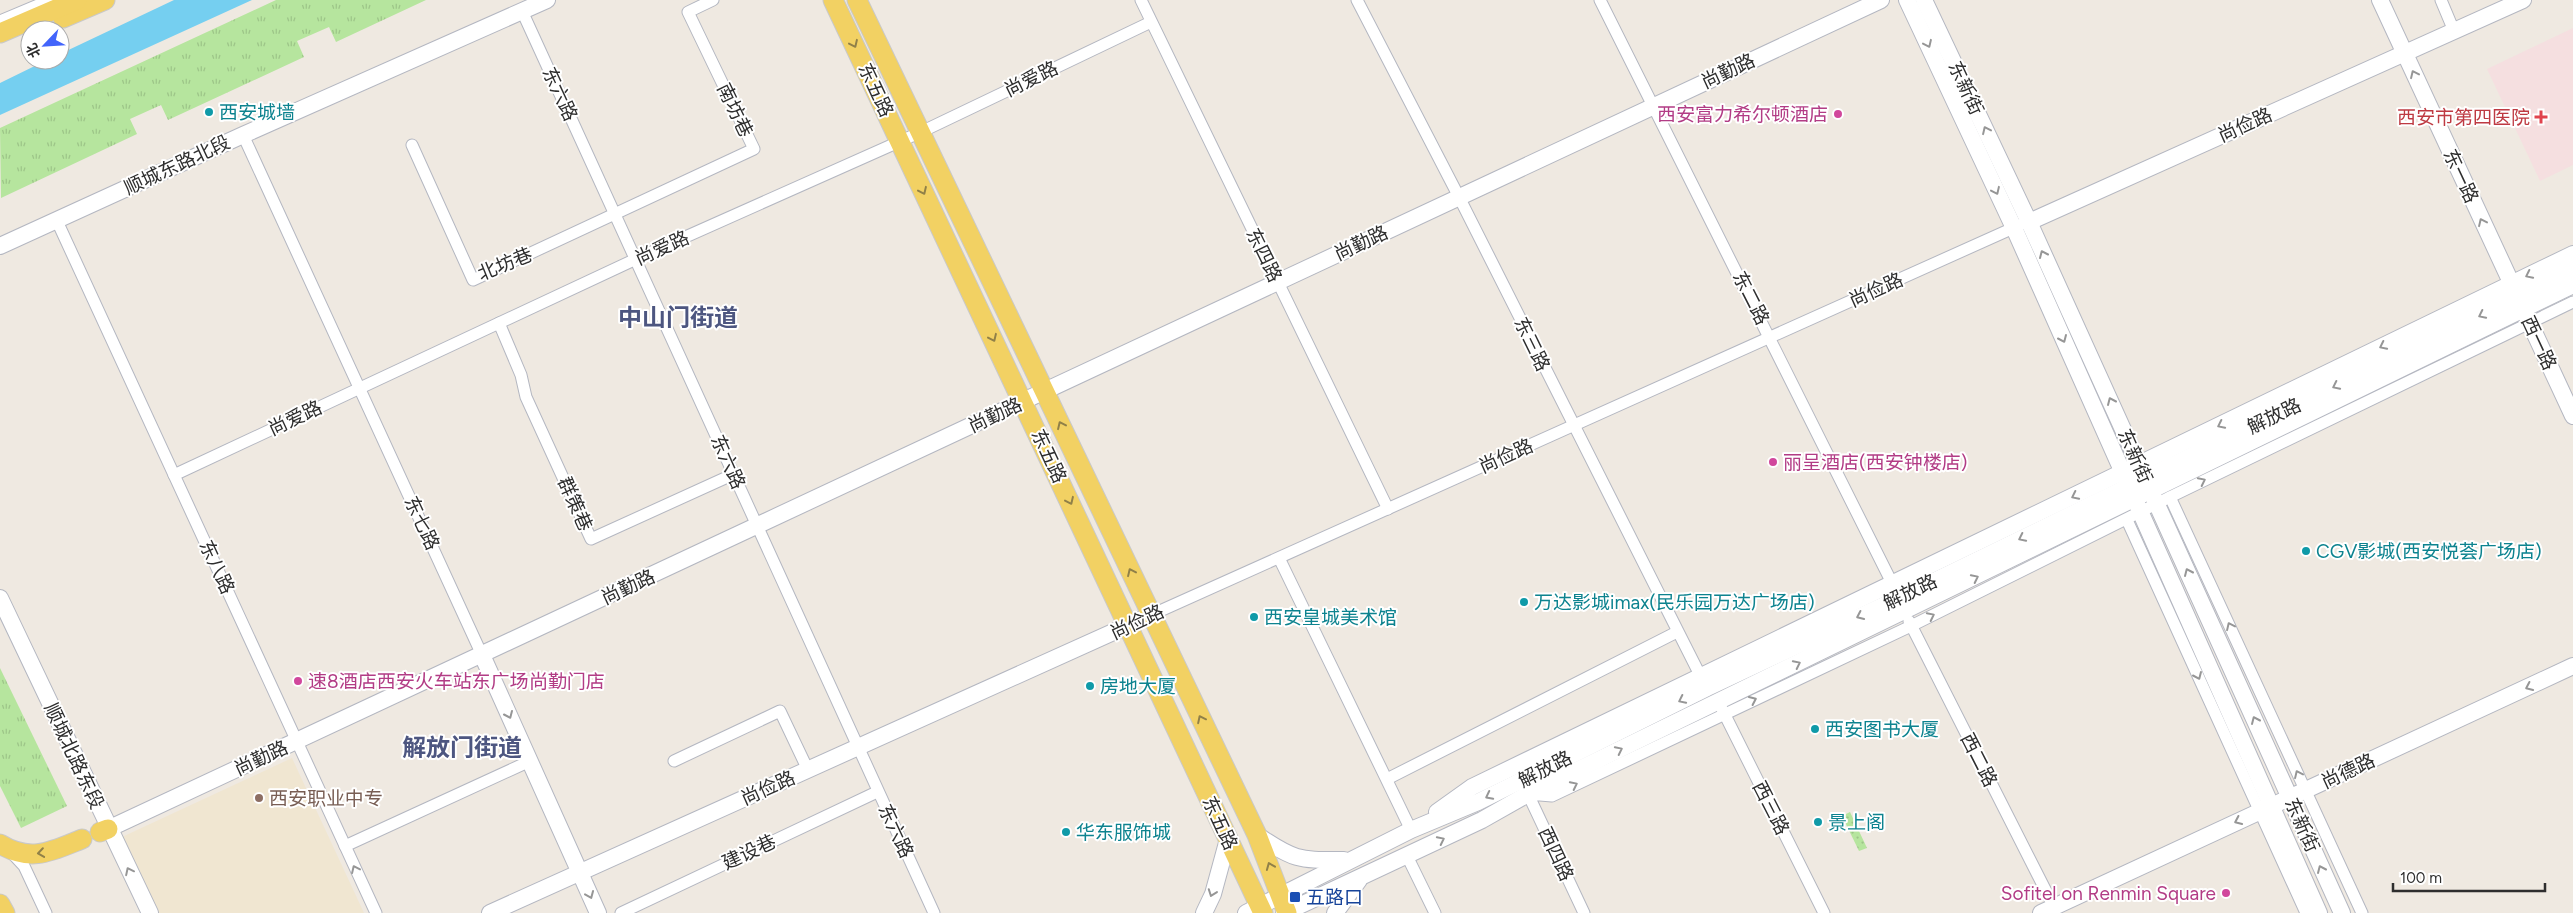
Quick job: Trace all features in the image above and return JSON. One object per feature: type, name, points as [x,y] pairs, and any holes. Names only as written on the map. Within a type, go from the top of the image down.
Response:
[{"type":"main road","points":[[0,33],[77,0]]},
{"type":"main road","points":[[60,20],[105,0]]},
{"type":"main road","name":"东五路","points":[[833,0],[1228,839],[1256,911]]},
{"type":"main road","name":"东五路","points":[[858,0],[1257,835],[1284,908]]},
{"type":"main road","points":[[0,46],[20,37]]},
{"type":"main road","points":[[4,847],[38,855],[82,839]]},
{"type":"main road","points":[[0,904],[5,913]]},
{"type":"street","points":[[0,21],[50,0]]},
{"type":"street","name":"顺城东路北段","points":[[0,246],[243,135],[547,0]]},
{"type":"street","name":"南坊巷","points":[[616,215],[754,149],[688,12],[713,0]]},
{"type":"street","name":"东四路","points":[[1140,0],[1388,509]]},
{"type":"street","name":"东三路","points":[[1357,0],[1459,197],[1677,632],[1704,682]]},
{"type":"street","name":"东二路","points":[[1600,0],[1902,605]]},
{"type":"street","name":"尚勤路","points":[[104,830],[297,742],[1881,0]]},
{"type":"street","name":"东新街","points":[[1907,0],[2152,487],[2342,913]]},
{"type":"street","name":"东新街","points":[[1924,0],[2021,225],[2131,498],[2265,808],[2319,913]]},
{"type":"street","name":"东一路","points":[[2380,0],[2520,304]]},
{"type":"street","points":[[2441,0],[2454,31]]},
{"type":"street","name":"尚俭路","points":[[490,913],[2523,0]]},
{"type":"street","name":"东六路","points":[[522,11],[934,913]]},
{"type":"street","name":"尚爱路","points":[[174,475],[636,259],[921,132],[1151,22]]},
{"type":"street","name":"东七路","points":[[243,135],[482,655],[598,913]]},
{"type":"street","name":"北坊巷","points":[[412,145],[473,280],[616,215]]},
{"type":"street","name":"东八路","points":[[57,221],[376,913]]},
{"type":"street","points":[[1902,605],[2131,498],[2520,304],[2573,254]]},
{"type":"street","name":"解放路","points":[[1284,908],[1349,860],[1411,830],[1478,802],[1553,764],[1704,682],[1902,605],[2131,498],[2520,304],[2573,270]]},
{"type":"street","name":"解放路","points":[[2520,304],[2573,285]]},
{"type":"street","points":[[2520,304],[2573,302]]},
{"type":"street","name":"西一路","points":[[2520,304],[2573,416]]},
{"type":"street","name":"群策巷","points":[[499,323],[521,375],[526,397],[591,539],[734,474]]},
{"type":"street","points":[[2152,487],[2306,790],[2362,913]]},
{"type":"street","points":[[1280,558],[1411,830],[1472,787],[1704,682]]},
{"type":"street","name":"顺城北路东段","points":[[0,598],[104,830],[150,913]]},
{"type":"street","name":"解放路","points":[[1256,911],[1284,908],[1361,877],[1482,820],[1528,794],[1721,708],[1902,605]]},
{"type":"street","name":"西二路","points":[[1902,605],[2048,910]]},
{"type":"street","points":[[1387,779],[1677,632]]},
{"type":"street","name":"尚德路","points":[[2048,910],[2573,666]]},
{"type":"street","name":"西三路","points":[[1721,708],[1824,913]]},
{"type":"street","points":[[674,761],[780,711],[808,770]]},
{"type":"street","points":[[1531,759],[1553,764]]},
{"type":"street","points":[[345,846],[530,761]]},
{"type":"street","name":"建设巷","points":[[621,913],[878,792]]},
{"type":"street","name":"西四路","points":[[1528,794],[1584,913]]},
{"type":"street","points":[[2265,808],[2306,913]]},
{"type":"street","points":[[1257,835],[1285,854],[1296,858],[1349,860]]},
{"type":"street","points":[[1204,913],[1213,894],[1228,839]]},
{"type":"street","points":[[4,847],[24,866],[46,913]]},
{"type":"street","points":[[1407,856],[1435,913]]},
{"type":"street","points":[[1335,913],[1361,877]]},
{"type":"shaded area","name":"西安市第四医院","points":[[2573,28],[2573,165],[2540,181],[2487,69]]},
{"type":"shaded area","name":"西安职业中专","points":[[292,758],[364,913],[157,913],[122,837]]},
{"type":"green space","points":[[276,0],[426,0],[336,42],[329,27],[297,41],[304,57],[168,120],[161,105],[130,119],[137,134],[1,198],[0,128]]},
{"type":"green space","points":[[0,668],[67,806],[21,828],[0,786]]},
{"type":"green space","points":[[1850,812],[1867,848],[1859,851],[1842,816]]},
{"type":"water","points":[[174,0],[252,0],[0,115],[0,83],[27,70],[70,70],[70,49]]},
{"type":"place","name":"西安城墙","points":[[209,112]]},
{"type":"place","name":"西安富力希尔顿酒店","points":[[1838,114]]},
{"type":"place","name":"西安市第四医院","points":[[2541,117]]},
{"type":"place","name":"丽呈酒店(西安钟楼店)","points":[[1773,462]]},
{"type":"place","name":"CGV影城(西安悦荟广场店)","points":[[2306,551]]},
{"type":"place","name":"万达影城imax(民乐园万达广场店)","points":[[1524,602]]},
{"type":"place","name":"西安皇城美术馆","points":[[1254,617]]},
{"type":"place","name":"速8酒店西安火车站东广场尚勤门店","points":[[298,681]]},
{"type":"place","name":"房地大厦","points":[[1090,686]]},
{"type":"place","name":"西安图书大厦","points":[[1815,729]]},
{"type":"place","name":"西安职业中专","points":[[259,798]]},
{"type":"place","name":"景上阁","points":[[1818,822]]},
{"type":"place","name":"华东服饰城","points":[[1066,832]]},
{"type":"place","name":"Sofitel on Renmin Square","points":[[2226,893]]},
{"type":"place","name":"五路口","points":[[1295,897]]},
{"type":"district","name":"中山门街道","points":[[678,317]]},
{"type":"district","name":"解放门街道","points":[[462,747]]}]
